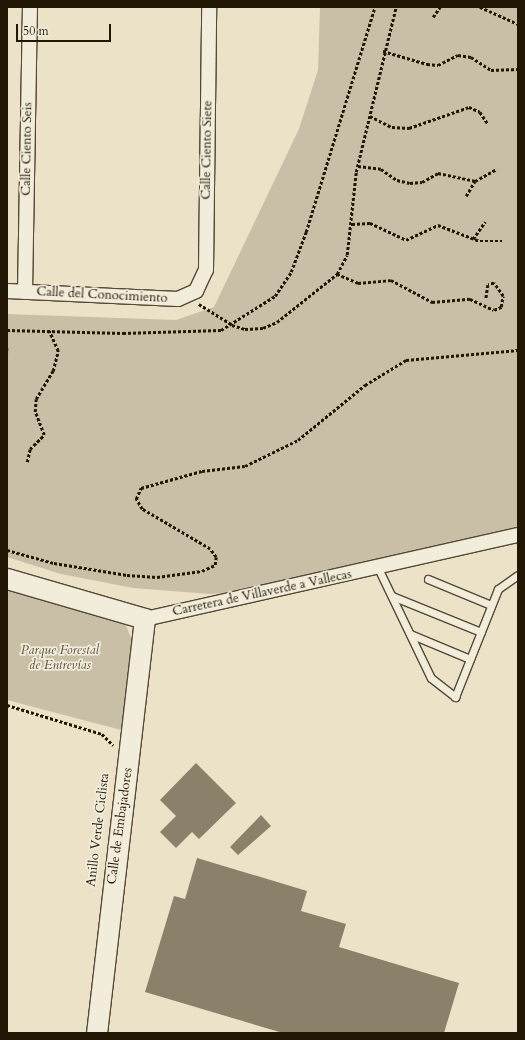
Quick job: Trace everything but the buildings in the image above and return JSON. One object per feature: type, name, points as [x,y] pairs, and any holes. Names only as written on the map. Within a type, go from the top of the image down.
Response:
[{"type":"main road","name":"Carretera de Villaverde a Vallecas","points":[[7,579],[145,618]]},
{"type":"main road","name":"Calle de Embajadores","points":[[97,1033],[145,618]]},
{"type":"street","name":"Calle Ciento Seis","points":[[25,292],[30,7]]},
{"type":"street","name":"Calle Ciento Siete","points":[[192,293],[206,270],[210,7]]},
{"type":"street","name":"Calle del Conocimiento","points":[[7,291],[178,299],[192,293]]},
{"type":"street","name":"Carretera de Villaverde a Vallecas","points":[[145,618],[378,568],[518,535]]},
{"type":"lane","points":[[378,568],[431,678],[455,697],[498,589],[518,575]]},
{"type":"lane","points":[[428,579],[492,605]]},
{"type":"lane","points":[[392,596],[481,632]]},
{"type":"lane","points":[[410,634],[470,659]]},
{"type":"path","points":[[7,330],[221,330],[232,325],[275,296],[291,272],[375,7]]},
{"type":"path","points":[[192,293],[232,325],[245,329],[263,328],[277,322],[336,274],[346,255],[352,224],[358,166],[384,51],[396,7]]},
{"type":"path","points":[[433,17],[440,7]]},
{"type":"path","points":[[480,7],[518,24]]},
{"type":"path","points":[[384,51],[427,64],[438,65],[458,55],[471,57],[490,70],[518,69]]},
{"type":"path","points":[[370,116],[392,128],[409,128],[469,107],[480,112],[488,124]]},
{"type":"path","points":[[358,166],[381,169],[397,180],[410,183],[422,182],[438,173],[474,181]]},
{"type":"path","points":[[466,196],[474,181],[497,169]]},
{"type":"path","points":[[473,239],[485,222]]},
{"type":"path","points":[[352,224],[370,223],[406,240],[438,225],[473,239],[502,241]]},
{"type":"path","points":[[336,274],[358,283],[391,280],[432,302],[470,299],[494,310],[500,306],[503,296],[494,283],[488,285],[486,299]]},
{"type":"path","points":[[27,462],[30,450],[44,435],[35,412],[36,399],[53,371],[58,351],[49,331]]},
{"type":"path","points":[[7,348],[7,354]]},
{"type":"path","points":[[7,550],[54,563],[127,575],[157,577],[202,571],[215,565],[216,557],[210,550],[142,509],[136,500],[141,488],[202,471],[244,466],[298,440],[365,384],[406,360],[518,350]]},
{"type":"path","points":[[7,705],[102,734],[115,750]]},
{"type":"green space","points":[[320,7],[518,7],[518,530],[250,591],[210,594],[133,588],[61,574],[7,557],[7,314],[176,320],[214,307],[299,129],[318,70]]},
{"type":"green space","name":"Parque Forestal de Entrevías","points":[[7,590],[125,623],[134,645],[125,731],[7,700]]}]
